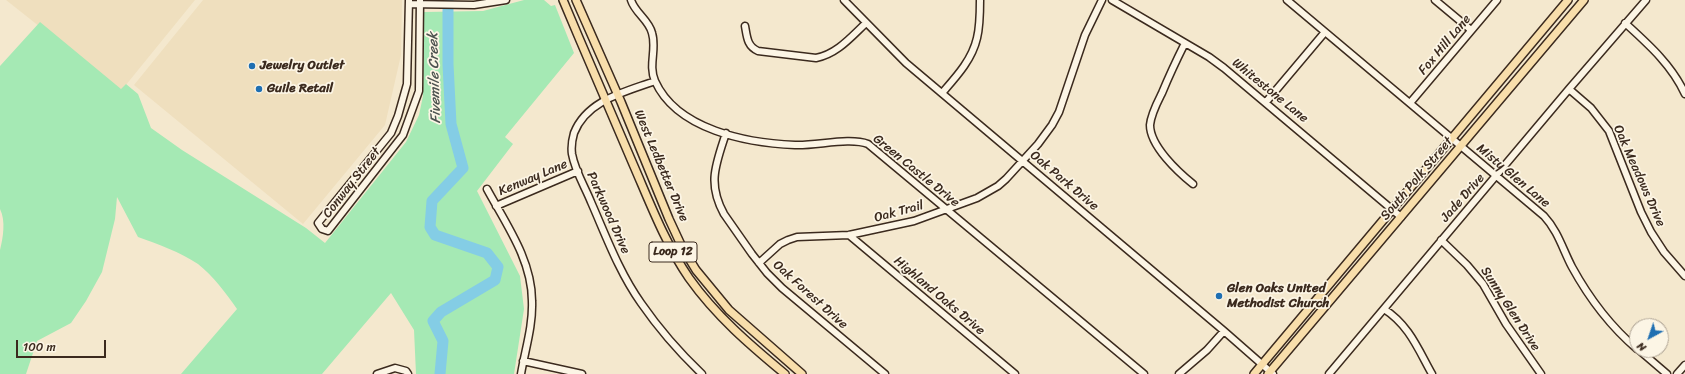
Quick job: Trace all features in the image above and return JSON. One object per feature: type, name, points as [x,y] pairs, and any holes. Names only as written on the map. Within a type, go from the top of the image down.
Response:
[{"type":"main road","name":"West Ledbetter Drive","points":[[563,0],[605,100],[673,253],[704,297],[721,317],[785,374]]},
{"type":"main road","name":"West Ledbetter Drive","points":[[576,0],[618,95],[669,220],[693,264],[710,289],[729,310],[802,374]]},
{"type":"main road","name":"South Polk Street","points":[[1254,374],[1568,0]]},
{"type":"main road","name":"South Polk Street","points":[[1270,373],[1584,0]]},
{"type":"main road","points":[[1310,307],[1320,315]]},
{"type":"main road","points":[[758,351],[764,342]]},
{"type":"street","points":[[409,2],[474,5],[506,0]]},
{"type":"street","name":"Green Castle Drive","points":[[631,0],[633,5],[650,26],[653,34],[652,70],[655,81],[662,93],[678,112],[705,126],[726,133],[764,142],[795,145],[860,141],[874,148],[1144,374]]},
{"type":"street","name":"Oak Park Drive","points":[[844,0],[906,62],[942,94],[1263,364],[1270,373]]},
{"type":"street","points":[[942,94],[962,70],[974,47],[979,24],[980,0]]},
{"type":"street","name":"Oak Trail","points":[[759,263],[780,244],[797,237],[849,234],[914,221],[948,210],[977,198],[998,186],[1023,161],[1052,125],[1059,112],[1091,21],[1102,0]]},
{"type":"street","name":"Whitestone Lane","points":[[1112,0],[1224,68],[1401,217]]},
{"type":"street","name":"Misty Glen Lane","points":[[1287,0],[1452,138],[1550,223],[1572,267],[1597,306],[1619,332],[1629,341]]},
{"type":"street","points":[[1435,0],[1471,30]]},
{"type":"street","name":"Fox Hill Lane","points":[[1410,103],[1496,0]]},
{"type":"street","name":"Jade Drive","points":[[1329,374],[1441,240],[1646,0]]},
{"type":"street","name":"Conway Street","points":[[409,2],[407,84],[398,116],[391,133],[318,223],[322,229],[328,231],[403,135],[419,92],[420,2]]},
{"type":"street","points":[[745,26],[747,40],[753,48],[758,51],[816,58],[824,57],[838,48],[866,23]]},
{"type":"street","points":[[1625,23],[1662,58],[1678,79],[1685,94]]},
{"type":"street","points":[[1266,102],[1325,32]]},
{"type":"street","points":[[1185,43],[1154,110],[1150,125],[1153,137],[1162,153],[1178,172],[1193,184]]},
{"type":"street","name":"Parkwood Drive","points":[[655,81],[605,100],[595,106],[586,114],[574,132],[572,153],[578,171],[613,253],[640,301],[672,343],[702,374]]},
{"type":"street","name":"Oak Meadows Drive","points":[[1569,89],[1591,108],[1609,131],[1641,212],[1651,232],[1664,252],[1685,276]]},
{"type":"street","name":"Oak Forest Drive","points":[[726,133],[713,177],[714,191],[724,214],[759,263],[782,288],[885,374]]},
{"type":"street","name":"Kenway Lane","points":[[496,206],[578,171]]},
{"type":"street","points":[[487,189],[526,264],[531,284],[531,321],[521,374]]},
{"type":"street","name":"Highland Oaks Drive","points":[[849,234],[1015,374]]},
{"type":"street","name":"Sunny Glen Drive","points":[[1441,240],[1467,265],[1483,284],[1506,324],[1541,374]]},
{"type":"street","points":[[1384,308],[1393,314],[1408,330],[1432,374]]},
{"type":"street","points":[[1179,374],[1207,350],[1224,331]]},
{"type":"street","name":"Misty Glen Lane","points":[[1648,358],[1667,374]]},
{"type":"street","points":[[523,361],[582,374]]},
{"type":"street","points":[[1677,374],[1685,365]]},
{"type":"street","points":[[376,374],[395,368],[406,371],[408,374]]},
{"type":"shaded area","points":[[6,0],[195,0],[121,91]]},
{"type":"shaded area","points":[[203,0],[402,0],[401,55],[385,125],[303,224],[134,85]]},
{"type":"green space","points":[[524,0],[544,0],[551,6],[555,5],[574,53],[505,137],[513,144],[477,191],[520,276],[524,309],[514,374],[416,374],[414,330],[391,293],[322,374],[181,374],[237,309],[219,285],[198,264],[161,245],[138,237],[117,197],[115,219],[102,272],[86,301],[71,323],[37,341],[26,374],[0,374],[0,250],[3,235],[3,219],[0,209],[0,66],[40,22],[121,89],[126,84],[138,94],[151,128],[182,150],[306,228],[325,243],[406,142],[419,115],[423,96],[424,12],[483,11]]},
{"type":"waterway","name":"Fivemile Creek","points":[[440,374],[443,341],[433,321],[441,312],[495,280],[498,267],[487,253],[435,235],[430,227],[432,201],[463,168],[451,124],[448,64],[448,0]]},
{"type":"place","name":"Jewelry Outlet","points":[[252,66]]},
{"type":"place","name":"Guile Retail","points":[[259,89]]},
{"type":"place","name":"Glen Oaks United Methodist Church","points":[[1219,296]]}]
